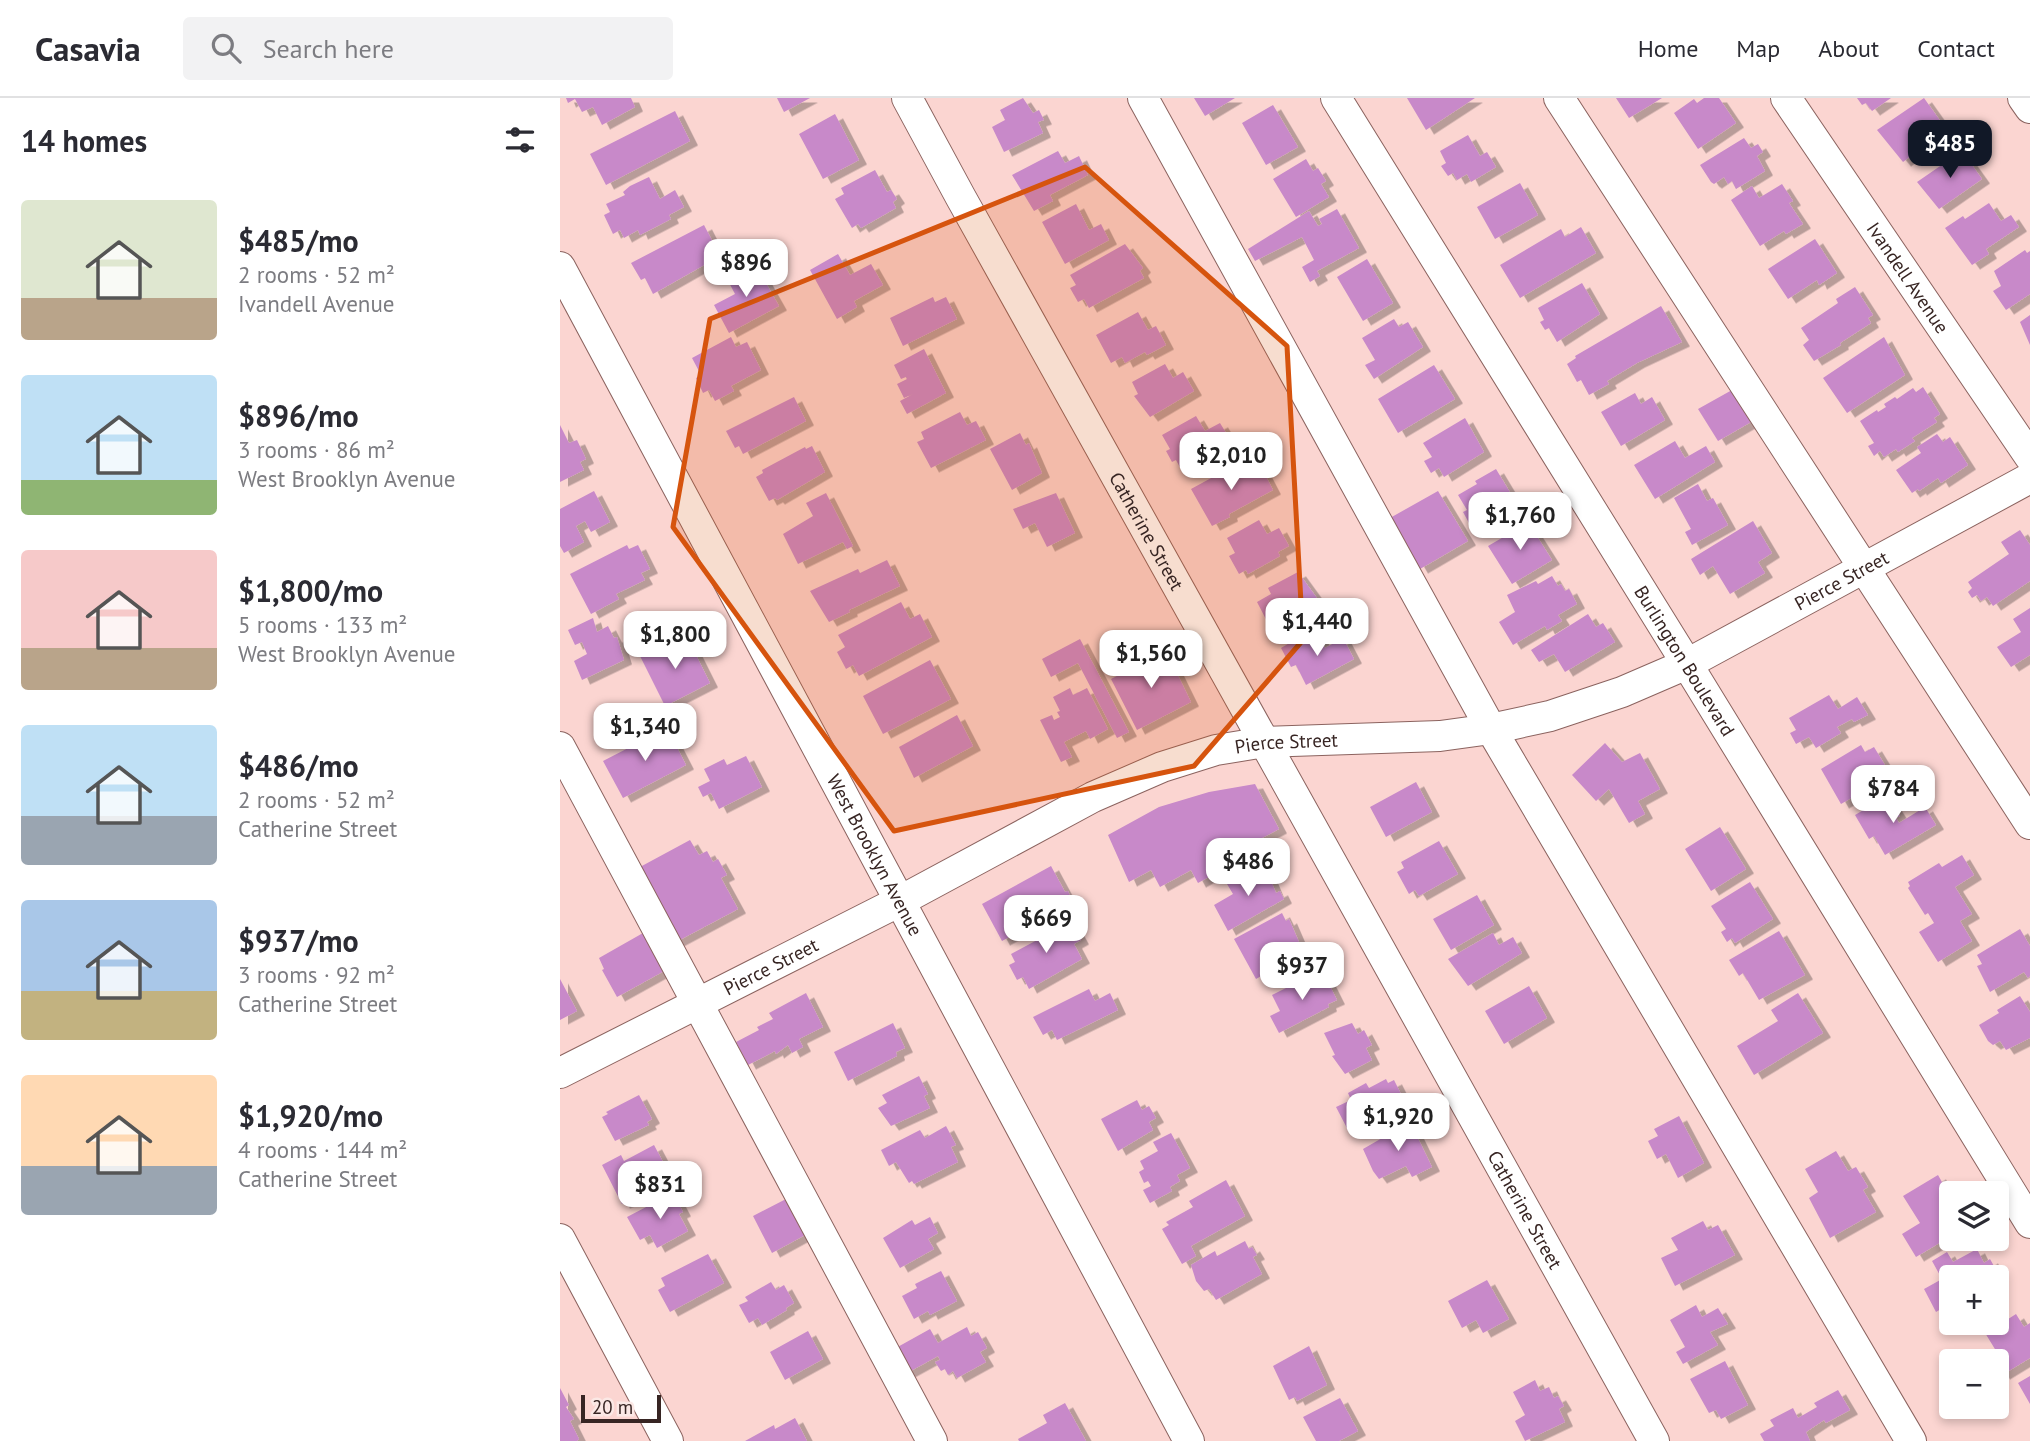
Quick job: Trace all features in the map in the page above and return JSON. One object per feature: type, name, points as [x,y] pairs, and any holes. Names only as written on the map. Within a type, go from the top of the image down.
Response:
[{"type":"street","name":"Catherine Street","points":[[907,98],[1654,1441]]},
{"type":"street","points":[[1143,98],[1491,729],[1911,1441]]},
{"type":"street","name":"Burlington Boulevard","points":[[1336,98],[2030,1223]]},
{"type":"street","points":[[1559,98],[2030,824]]},
{"type":"street","name":"Ivandell Avenue","points":[[1786,98],[2030,457]]},
{"type":"street","points":[[2023,98],[2030,108]]},
{"type":"street","name":"West Brooklyn Avenue","points":[[560,267],[1189,1441]]},
{"type":"street","name":"Pierce Street","points":[[560,1073],[900,901],[1093,797],[1162,767],[1216,750],[1265,743],[1440,736],[1491,729],[1562,712],[1622,692],[1687,664],[2030,478]]},
{"type":"street","points":[[560,747],[932,1441]]},
{"type":"street","points":[[560,1239],[668,1441]]},
{"type":"highlighted area","points":[[1085,167],[1287,346],[1303,640],[1194,766],[894,831],[673,527],[710,319]]},
{"type":"building","points":[[566,98],[631,98],[635,107],[602,125],[593,107],[582,112],[575,99],[568,103]]},
{"type":"building","points":[[777,98],[810,98],[784,112]]},
{"type":"building","points":[[1023,98],[1033,113],[1039,110],[1044,120],[1038,122],[1043,133],[1004,152],[992,127],[1005,120],[1000,110]]},
{"type":"building","points":[[1194,98],[1235,98],[1205,116]]},
{"type":"building","points":[[1407,98],[1475,98],[1426,130]]},
{"type":"building","points":[[1616,98],[1662,98],[1629,118]]},
{"type":"building","points":[[1704,98],[1719,98],[1736,123],[1698,149],[1674,113],[1694,99],[1697,103]]},
{"type":"building","points":[[1857,98],[1891,98],[1872,111],[1866,103],[1862,105]]},
{"type":"building","points":[[1924,98],[1946,129],[1903,162],[1877,130]]},
{"type":"building","points":[[1273,105],[1298,147],[1266,165],[1242,123]]},
{"type":"building","points":[[675,111],[690,141],[606,185],[590,154]]},
{"type":"building","points":[[835,114],[859,160],[823,179],[799,134]]},
{"type":"building","points":[[1468,135],[1480,156],[1487,152],[1496,167],[1471,182],[1467,174],[1457,180],[1453,173],[1448,176],[1441,166],[1446,163],[1440,151]]},
{"type":"building","points":[[1744,138],[1751,148],[1758,144],[1763,152],[1757,156],[1765,171],[1736,189],[1732,181],[1728,184],[1724,177],[1714,184],[1711,182],[1700,165]]},
{"type":"building","points":[[1058,151],[1065,163],[1079,156],[1088,175],[1050,195],[1053,201],[1034,211],[1012,175]]},
{"type":"building","points":[[1962,151],[1982,179],[1939,209],[1917,182]]},
{"type":"building","points":[[1306,159],[1313,171],[1318,168],[1326,181],[1321,184],[1329,197],[1296,217],[1273,179]]},
{"type":"building","points":[[875,170],[887,192],[891,190],[897,199],[893,202],[896,208],[861,228],[858,224],[852,228],[835,199],[844,194],[841,188]]},
{"type":"building","points":[[649,177],[660,199],[675,190],[684,207],[669,215],[671,219],[640,235],[638,230],[624,238],[620,230],[613,234],[604,215],[610,212],[606,204],[625,195],[623,192],[630,186]]},
{"type":"building","points":[[1520,183],[1538,215],[1495,239],[1477,207]]},
{"type":"building","points":[[1782,184],[1793,201],[1789,203],[1803,224],[1786,234],[1784,231],[1760,246],[1731,200],[1752,186],[1759,198]]},
{"type":"building","points":[[1989,203],[2001,221],[2011,215],[2019,227],[1986,249],[1989,254],[1972,265],[1945,228]]},
{"type":"building","points":[[1076,204],[1089,230],[1101,224],[1109,240],[1065,264],[1042,222]]},
{"type":"building","points":[[1337,209],[1359,248],[1317,271],[1320,276],[1310,282],[1302,267],[1314,260],[1302,237],[1255,261],[1248,249],[1309,211],[1318,226],[1322,224],[1319,219]]},
{"type":"building","points":[[704,225],[720,256],[653,294],[645,278],[641,280],[631,263]]},
{"type":"building","points":[[1581,227],[1596,253],[1520,298],[1500,265],[1561,229],[1565,237]]},
{"type":"building","points":[[1815,239],[1837,273],[1819,285],[1817,280],[1788,299],[1768,269]]},
{"type":"building","points":[[1125,244],[1143,268],[1140,271],[1144,278],[1089,308],[1084,299],[1078,302],[1070,288],[1076,285],[1070,275]]},
{"type":"building","points":[[2025,250],[2027,253],[2030,251],[2030,294],[2006,310],[1993,291],[2001,286],[1994,271]]},
{"type":"building","points":[[838,254],[850,275],[871,264],[883,285],[854,301],[857,307],[837,319],[810,270]]},
{"type":"building","points":[[1367,259],[1393,303],[1363,321],[1337,277]]},
{"type":"building","points":[[754,262],[779,306],[729,333],[714,305],[735,294],[726,277]]},
{"type":"building","points":[[1582,283],[1600,314],[1557,342],[1549,328],[1545,330],[1540,322],[1544,320],[1538,308]]},
{"type":"building","points":[[1855,287],[1873,315],[1868,318],[1871,323],[1814,361],[1803,345],[1809,340],[1801,328],[1838,303],[1836,299]]},
{"type":"building","points":[[933,297],[935,302],[946,297],[957,319],[903,346],[890,318]]},
{"type":"building","points":[[1661,306],[1682,342],[1637,363],[1589,395],[1581,380],[1577,382],[1567,364],[1576,358],[1575,356]]},
{"type":"building","points":[[1138,312],[1148,330],[1156,326],[1166,345],[1125,363],[1122,357],[1111,363],[1096,335]]},
{"type":"building","points":[[2030,315],[2030,345],[2020,322]]},
{"type":"building","points":[[1394,319],[1399,327],[1408,322],[1423,347],[1374,379],[1365,365],[1375,360],[1362,338]]},
{"type":"building","points":[[731,337],[736,347],[747,342],[761,370],[731,386],[734,391],[715,401],[709,390],[703,393],[696,378],[701,375],[692,358]]},
{"type":"building","points":[[1884,337],[1905,375],[1847,413],[1823,378]]},
{"type":"building","points":[[924,349],[946,393],[907,414],[900,401],[913,394],[904,398],[897,384],[907,379],[901,379],[894,365]]},
{"type":"building","points":[[1165,364],[1173,378],[1183,372],[1194,391],[1150,417],[1134,396],[1138,394],[1132,382]]},
{"type":"building","points":[[1434,365],[1455,399],[1398,433],[1378,399]]},
{"type":"building","points":[[1923,387],[1940,414],[1934,418],[1937,422],[1912,438],[1915,441],[1898,452],[1896,449],[1884,457],[1880,451],[1874,456],[1868,446],[1874,443],[1860,421],[1886,407],[1884,404],[1895,397],[1897,399],[1913,388],[1916,392]]},
{"type":"building","points":[[1732,390],[1751,422],[1718,441],[1698,409]]},
{"type":"building","points":[[1635,393],[1641,404],[1652,397],[1665,420],[1621,446],[1601,412]]},
{"type":"building","points":[[794,397],[806,421],[743,454],[739,446],[735,448],[726,431]]},
{"type":"building","points":[[960,412],[967,425],[976,421],[986,440],[931,468],[917,442],[924,439],[921,432]]},
{"type":"building","points":[[1196,416],[1205,431],[1220,423],[1231,441],[1181,469],[1176,460],[1172,462],[1166,451],[1170,449],[1162,435]]},
{"type":"building","points":[[1465,418],[1484,452],[1444,477],[1439,468],[1431,473],[1424,461],[1432,457],[1423,443]]},
{"type":"building","points":[[560,425],[569,443],[577,440],[586,459],[580,462],[584,470],[560,482]]},
{"type":"building","points":[[1020,433],[1026,445],[1029,443],[1042,473],[1012,490],[990,449]]},
{"type":"building","points":[[1937,434],[1943,442],[1950,437],[1968,465],[1941,483],[1938,478],[1912,493],[1896,470],[1921,453],[1917,447]]},
{"type":"building","points":[[1675,441],[1685,458],[1706,446],[1715,462],[1655,499],[1634,465]]},
{"type":"building","points":[[812,446],[825,472],[777,500],[775,498],[769,501],[756,477],[763,473],[762,470],[805,447],[806,449]]},
{"type":"building","points":[[1235,465],[1240,475],[1260,465],[1273,490],[1212,526],[1191,489]]},
{"type":"building","points":[[1496,469],[1520,509],[1481,532],[1474,520],[1469,523],[1463,512],[1467,510],[1458,495]]},
{"type":"building","points":[[1698,484],[1707,501],[1713,498],[1728,525],[1692,545],[1685,532],[1691,529],[1674,498]]},
{"type":"building","points":[[594,491],[610,522],[591,532],[585,521],[576,526],[584,542],[564,553],[560,546],[560,509]]},
{"type":"building","points":[[1438,491],[1468,541],[1420,569],[1390,518]]},
{"type":"building","points":[[826,493],[853,546],[847,549],[843,542],[798,564],[783,534],[813,516],[806,503]]},
{"type":"building","points":[[1056,493],[1075,533],[1047,547],[1035,523],[1023,529],[1013,509]]},
{"type":"building","points":[[1526,519],[1552,560],[1512,584],[1488,546]]},
{"type":"building","points":[[1259,520],[1267,534],[1279,528],[1289,546],[1278,552],[1280,556],[1248,574],[1246,570],[1239,574],[1229,556],[1235,553],[1227,538]]},
{"type":"building","points":[[1753,521],[1772,553],[1758,562],[1765,573],[1730,594],[1713,566],[1700,575],[1691,559]]},
{"type":"building","points":[[2020,530],[2030,545],[2030,581],[1993,606],[1987,597],[1981,601],[1977,595],[1972,598],[1968,592],[1972,588],[1968,582],[2009,554],[2001,542]]},
{"type":"building","points":[[627,545],[629,549],[638,545],[650,569],[641,573],[645,580],[616,594],[619,599],[591,614],[570,574]]},
{"type":"building","points":[[887,560],[900,586],[829,622],[810,591],[858,569],[860,573]]},
{"type":"building","points":[[1298,572],[1322,605],[1289,623],[1287,621],[1271,629],[1257,602],[1271,594],[1268,588]]},
{"type":"building","points":[[1552,576],[1558,586],[1561,584],[1565,591],[1569,589],[1577,604],[1558,615],[1562,621],[1547,630],[1545,626],[1513,645],[1499,622],[1515,612],[1507,595]]},
{"type":"building","points":[[901,602],[910,619],[920,614],[932,637],[859,676],[853,665],[846,669],[837,652],[845,647],[838,635]]},
{"type":"building","points":[[2030,608],[2030,655],[2011,667],[1997,647],[2021,632],[2013,619]]},
{"type":"building","points":[[1588,614],[1596,627],[1603,623],[1615,642],[1565,672],[1554,654],[1539,662],[1531,650]]},
{"type":"building","points":[[593,618],[597,632],[608,626],[614,638],[617,637],[624,660],[582,680],[574,661],[587,654],[582,642],[575,645],[568,630]]},
{"type":"building","points":[[1319,636],[1325,648],[1343,638],[1354,659],[1306,685],[1296,665],[1291,667],[1281,648],[1298,638],[1302,645]]},
{"type":"building","points":[[678,637],[683,647],[690,643],[710,683],[665,706],[640,656]]},
{"type":"building","points":[[1080,639],[1129,732],[1117,738],[1078,663],[1051,677],[1042,659]]},
{"type":"building","points":[[1166,651],[1191,702],[1137,730],[1111,679]]},
{"type":"building","points":[[930,660],[951,699],[883,734],[863,696]]},
{"type":"building","points":[[1070,688],[1073,695],[1087,688],[1108,729],[1090,739],[1086,731],[1064,742],[1072,757],[1061,762],[1040,720],[1052,715],[1054,720],[1060,717],[1053,697]]},
{"type":"building","points":[[1829,695],[1838,709],[1857,697],[1868,715],[1837,727],[1841,733],[1816,748],[1809,737],[1796,744],[1790,733],[1796,730],[1789,718]]},
{"type":"building","points":[[957,715],[973,746],[914,778],[899,747]]},
{"type":"building","points":[[667,728],[686,765],[623,798],[603,761]]},
{"type":"building","points":[[1605,743],[1622,762],[1640,753],[1660,789],[1638,801],[1645,814],[1629,823],[1609,789],[1596,801],[1572,775]]},
{"type":"building","points":[[1861,745],[1865,752],[1874,747],[1891,775],[1841,804],[1821,769]]},
{"type":"building","points":[[746,756],[762,787],[719,809],[711,793],[703,797],[698,787],[710,781],[704,769],[724,759],[727,765]]},
{"type":"building","points":[[1416,782],[1432,812],[1386,837],[1370,807]]},
{"type":"building","points":[[1255,784],[1279,829],[1241,849],[1239,844],[1232,848],[1238,858],[1228,863],[1223,853],[1218,856],[1225,868],[1198,883],[1191,870],[1160,887],[1151,870],[1129,882],[1108,835],[1159,807],[1209,792]]},
{"type":"building","points":[[1887,796],[1900,816],[1896,818],[1899,823],[1925,807],[1936,825],[1885,855],[1874,836],[1869,839],[1855,815]]},
{"type":"building","points":[[1720,827],[1746,869],[1711,891],[1685,849]]},
{"type":"building","points":[[690,840],[699,855],[707,851],[713,862],[718,859],[727,875],[721,878],[738,909],[674,943],[640,867]]},
{"type":"building","points":[[1439,841],[1458,874],[1419,896],[1415,890],[1409,894],[1397,872],[1404,868],[1401,862]]},
{"type":"building","points":[[1962,855],[1974,875],[1955,887],[1972,914],[1960,921],[1972,941],[1938,962],[1919,932],[1934,923],[1928,913],[1925,915],[1908,888],[1908,882],[1939,863],[1942,867]]},
{"type":"building","points":[[1264,864],[1276,893],[1280,891],[1284,899],[1228,931],[1214,905],[1233,894],[1227,884]]},
{"type":"building","points":[[1051,866],[1065,892],[1068,891],[1070,904],[1002,941],[982,904]]},
{"type":"building","points":[[1750,882],[1773,919],[1735,943],[1732,938],[1727,942],[1721,932],[1726,929],[1711,906]]},
{"type":"building","points":[[1477,895],[1494,925],[1451,950],[1433,919]]},
{"type":"building","points":[[1282,913],[1286,921],[1289,919],[1299,942],[1284,950],[1289,960],[1256,979],[1234,939]]},
{"type":"building","points":[[1061,919],[1070,934],[1076,931],[1081,940],[1074,944],[1082,959],[1029,989],[1023,977],[1017,980],[1009,965],[1015,962],[1011,954],[1039,939],[1036,933]]},
{"type":"building","points":[[2020,929],[2030,946],[2030,976],[2028,978],[2024,972],[1990,992],[1977,966],[1982,964],[1977,955]]},
{"type":"building","points":[[1779,931],[1805,975],[1759,1000],[1743,973],[1739,976],[1729,960]]},
{"type":"building","points":[[643,933],[664,971],[617,997],[602,970],[604,969],[599,958]]},
{"type":"building","points":[[1493,933],[1499,945],[1513,937],[1522,953],[1468,986],[1448,959]]},
{"type":"building","points":[[1316,973],[1321,983],[1327,980],[1337,1000],[1328,1004],[1329,1007],[1279,1033],[1270,1016],[1280,1011],[1272,995]]},
{"type":"building","points":[[560,979],[577,1011],[560,1020]]},
{"type":"building","points":[[1529,986],[1547,1018],[1504,1044],[1485,1011]]},
{"type":"building","points":[[1089,989],[1095,1001],[1110,993],[1118,1010],[1057,1040],[1052,1030],[1043,1035],[1033,1017]]},
{"type":"building","points":[[806,993],[823,1027],[799,1039],[803,1047],[792,1053],[788,1045],[776,1054],[775,1051],[748,1065],[736,1042],[773,1019],[769,1013]]},
{"type":"building","points":[[1798,993],[1823,1033],[1754,1075],[1737,1046],[1778,1021],[1771,1010]]},
{"type":"building","points":[[2020,996],[2030,1012],[2030,1038],[2006,1050],[2000,1041],[1993,1045],[1979,1025]]},
{"type":"building","points":[[893,1023],[905,1048],[896,1052],[897,1056],[848,1081],[834,1052]]},
{"type":"building","points":[[1352,1023],[1358,1034],[1364,1030],[1372,1045],[1366,1048],[1372,1060],[1345,1074],[1332,1056],[1335,1055],[1324,1033]]},
{"type":"building","points":[[919,1076],[928,1094],[924,1096],[930,1108],[891,1126],[878,1108],[887,1103],[882,1095]]},
{"type":"building","points":[[1386,1079],[1388,1083],[1394,1080],[1404,1100],[1398,1102],[1404,1115],[1363,1133],[1359,1124],[1348,1130],[1336,1107],[1351,1100],[1348,1093],[1366,1083],[1369,1088]]},
{"type":"building","points":[[639,1095],[652,1119],[647,1122],[649,1125],[615,1141],[602,1117],[608,1114],[606,1112]]},
{"type":"building","points":[[1137,1100],[1142,1110],[1149,1106],[1156,1118],[1149,1122],[1153,1130],[1118,1151],[1101,1119]]},
{"type":"building","points":[[1679,1116],[1704,1163],[1678,1178],[1666,1154],[1657,1159],[1648,1141],[1658,1136],[1654,1129]]},
{"type":"building","points":[[1410,1122],[1432,1167],[1412,1177],[1406,1166],[1379,1179],[1363,1149]]},
{"type":"building","points":[[946,1126],[956,1145],[951,1147],[958,1162],[914,1184],[912,1181],[909,1183],[896,1162],[889,1166],[881,1150],[920,1130],[925,1138]]},
{"type":"building","points":[[1171,1133],[1190,1168],[1177,1175],[1180,1181],[1170,1187],[1172,1191],[1150,1203],[1143,1190],[1151,1186],[1148,1181],[1144,1183],[1139,1172],[1144,1169],[1140,1161],[1158,1151],[1153,1142]]},
{"type":"building","points":[[654,1145],[670,1175],[664,1178],[665,1180],[640,1190],[641,1195],[622,1204],[602,1165],[621,1155],[624,1161]]},
{"type":"building","points":[[1836,1151],[1848,1171],[1856,1167],[1868,1187],[1863,1190],[1876,1212],[1830,1238],[1809,1198],[1818,1192],[1805,1169]]},
{"type":"building","points":[[1938,1175],[1941,1181],[1939,1181],[1939,1243],[1916,1257],[1902,1234],[1920,1223],[1903,1196]]},
{"type":"building","points":[[1226,1180],[1245,1216],[1191,1246],[1196,1256],[1182,1264],[1162,1229],[1169,1225],[1166,1222],[1193,1207],[1189,1201]]},
{"type":"building","points":[[673,1193],[683,1212],[679,1214],[688,1231],[657,1248],[650,1235],[640,1240],[627,1217]]},
{"type":"building","points":[[786,1199],[805,1235],[772,1253],[753,1216]]},
{"type":"building","points":[[930,1217],[938,1233],[928,1239],[934,1249],[900,1268],[883,1238],[912,1220],[915,1225]]},
{"type":"building","points":[[1703,1221],[1708,1230],[1718,1225],[1735,1255],[1675,1286],[1661,1258],[1678,1250],[1671,1238]]},
{"type":"building","points":[[1245,1241],[1249,1249],[1252,1247],[1257,1255],[1253,1257],[1262,1274],[1216,1300],[1209,1289],[1204,1291],[1196,1281],[1191,1265],[1215,1251],[1217,1256]]},
{"type":"building","points":[[1978,1251],[1984,1263],[1990,1259],[1993,1265],[1939,1265],[1939,1274],[1932,1261],[1947,1252],[1953,1262]]},
{"type":"building","points":[[708,1254],[724,1283],[670,1312],[658,1290],[665,1286],[661,1278]]},
{"type":"building","points":[[941,1271],[957,1301],[930,1315],[928,1311],[914,1319],[902,1296],[917,1288],[915,1284]]},
{"type":"building","points":[[1487,1280],[1509,1319],[1483,1333],[1476,1320],[1462,1328],[1448,1301]]},
{"type":"building","points":[[1939,1281],[1939,1310],[1936,1312],[1924,1289]]},
{"type":"building","points":[[771,1282],[776,1290],[784,1285],[794,1303],[762,1325],[758,1318],[749,1323],[739,1305],[748,1301],[745,1297]]},
{"type":"building","points":[[1696,1305],[1702,1317],[1718,1308],[1728,1324],[1710,1332],[1718,1345],[1683,1364],[1676,1352],[1685,1347],[1670,1320]]},
{"type":"building","points":[[2016,1314],[2024,1327],[2030,1323],[2030,1358],[2009,1371],[2009,1349],[1995,1349],[1986,1335],[2009,1335],[2009,1318]]},
{"type":"building","points":[[967,1327],[971,1336],[978,1332],[987,1348],[980,1352],[986,1362],[957,1378],[953,1371],[948,1375],[945,1369],[941,1371],[935,1362],[940,1360],[938,1356],[907,1373],[894,1349],[930,1329],[938,1343]]},
{"type":"building","points":[[808,1331],[823,1359],[785,1380],[770,1352]]},
{"type":"building","points":[[1309,1346],[1327,1385],[1297,1401],[1295,1397],[1289,1400],[1273,1366]]},
{"type":"building","points":[[1725,1361],[1748,1405],[1721,1419],[1716,1410],[1709,1413],[1690,1379]]},
{"type":"building","points":[[2030,1376],[2030,1404],[2018,1383]]},
{"type":"building","points":[[1535,1380],[1540,1391],[1549,1387],[1554,1398],[1558,1396],[1564,1406],[1559,1409],[1565,1422],[1525,1441],[1515,1421],[1525,1415],[1513,1392]]},
{"type":"building","points":[[560,1388],[569,1405],[566,1407],[574,1419],[570,1421],[579,1439],[577,1441],[560,1441]]},
{"type":"building","points":[[1838,1390],[1850,1410],[1826,1423],[1824,1420],[1806,1432],[1810,1441],[1764,1441],[1760,1434],[1774,1426],[1770,1420],[1793,1408],[1798,1418],[1817,1407],[1814,1403]]},
{"type":"building","points":[[1340,1398],[1358,1431],[1339,1441],[1316,1441],[1303,1417]]},
{"type":"building","points":[[1065,1403],[1086,1441],[1019,1441],[1018,1439],[1047,1423],[1043,1415]]},
{"type":"building","points":[[795,1418],[807,1441],[745,1441],[774,1425],[775,1429]]}]
